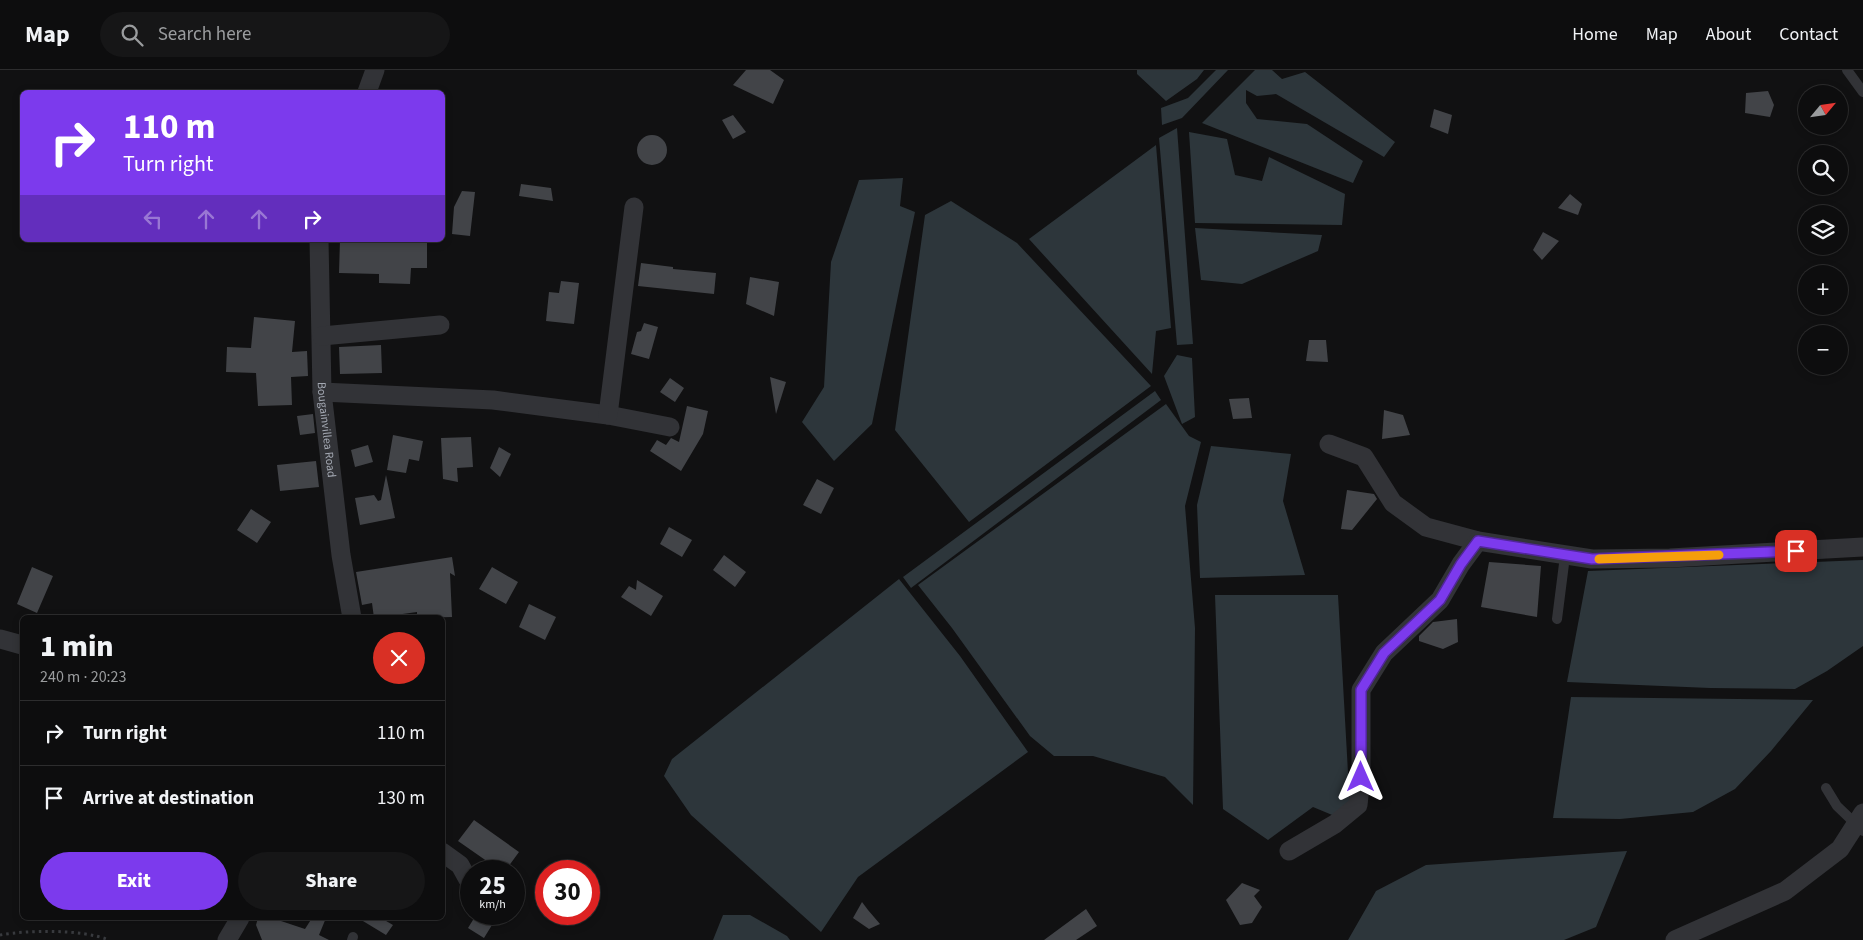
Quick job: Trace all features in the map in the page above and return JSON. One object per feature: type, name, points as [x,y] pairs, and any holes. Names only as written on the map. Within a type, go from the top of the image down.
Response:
[{"type":"street","points":[[368,90],[375,70]]},
{"type":"street","points":[[608,415],[634,207]]},
{"type":"street","name":"Bougainvillea Road","points":[[319,242],[322,392],[341,555],[351,615]]},
{"type":"street","points":[[322,336],[440,325]]},
{"type":"street","points":[[322,392],[493,400],[608,415],[670,427]]},
{"type":"street","points":[[1329,444],[1364,457],[1393,503],[1426,527],[1478,541],[1592,559],[1635,559],[1863,547]]},
{"type":"street","points":[[1289,851],[1335,824],[1358,805],[1361,777],[1361,690],[1384,653],[1440,600],[1461,564],[1478,541]]},
{"type":"street","points":[[0,639],[20,644]]},
{"type":"street","points":[[1675,940],[1785,890],[1840,849],[1861,823]]},
{"type":"street","points":[[445,854],[460,865]]},
{"type":"street","points":[[227,940],[239,920]]},
{"type":"lane","points":[[1847,70],[1863,92]]},
{"type":"lane","points":[[1558,619],[1565,556]]},
{"type":"lane","points":[[1826,788],[1837,806],[1861,823]]},
{"type":"path","points":[[0,935],[25,930],[86,935],[109,940]]},
{"type":"shaded area","points":[[1137,70],[1204,70],[1197,79],[1166,101],[1137,74]]},
{"type":"shaded area","points":[[1216,70],[1228,70],[1182,118],[1162,125],[1161,108],[1188,98]]},
{"type":"shaded area","points":[[1255,70],[1272,70],[1282,79],[1305,72],[1395,142],[1384,157],[1276,94],[1257,96],[1246,90],[1246,103],[1257,119],[1307,124],[1363,161],[1353,183],[1202,123]]},
{"type":"shaded area","points":[[1177,128],[1193,344],[1177,345],[1159,138]]},
{"type":"shaded area","points":[[1189,132],[1227,139],[1235,175],[1262,181],[1269,157],[1345,194],[1342,225],[1195,223]]},
{"type":"shaded area","points":[[1156,145],[1171,328],[1156,331],[1152,374],[1029,239]]},
{"type":"shaded area","points":[[903,178],[900,206],[915,212],[872,424],[834,461],[802,422],[824,387],[831,262],[859,180]]},
{"type":"shaded area","points":[[951,201],[1017,243],[1151,386],[969,522],[895,430],[925,215]]},
{"type":"shaded area","points":[[1195,228],[1322,235],[1318,251],[1242,284],[1201,280]]},
{"type":"shaded area","points":[[1177,355],[1192,358],[1195,417],[1182,424],[1164,376]]},
{"type":"shaded area","points":[[1155,391],[1161,400],[911,588],[903,577]]},
{"type":"shaded area","points":[[1166,404],[1189,436],[1201,442],[1185,506],[1195,628],[1193,805],[1165,777],[1093,756],[1054,756],[1030,736],[952,628],[918,585]]},
{"type":"shaded area","points":[[1211,446],[1291,454],[1283,501],[1305,575],[1200,578],[1197,505]]},
{"type":"shaded area","points":[[1863,560],[1863,646],[1827,671],[1795,689],[1710,688],[1567,682],[1588,571]]},
{"type":"shaded area","points":[[899,579],[960,656],[1028,752],[858,877],[821,932],[691,815],[664,776],[672,759]]},
{"type":"shaded area","points":[[1215,595],[1338,595],[1350,808],[1337,817],[1313,807],[1268,840],[1223,809]]},
{"type":"shaded area","points":[[1571,697],[1813,700],[1771,751],[1735,789],[1693,812],[1620,819],[1553,818]]},
{"type":"shaded area","points":[[1627,851],[1596,927],[1564,940],[1348,940],[1376,891],[1426,865]]},
{"type":"shaded area","points":[[723,915],[750,915],[787,936],[790,940],[713,940]]},
{"type":"building","points":[[746,70],[770,70],[784,80],[773,104],[733,85]]},
{"type":"building","points":[[1768,91],[1774,105],[1770,117],[1745,113],[1746,93]]},
{"type":"building","points":[[1434,109],[1452,115],[1448,134],[1430,127]]},
{"type":"building","points":[[733,115],[746,132],[733,139],[722,120]]},
{"type":"building","points":[[652,135],[658,136],[666,144],[666,156],[658,164],[652,165],[646,164],[638,156],[637,150],[638,144],[646,136]]},
{"type":"building","points":[[521,184],[551,188],[553,201],[519,196]]},
{"type":"building","points":[[462,191],[475,192],[470,236],[452,234],[454,207]]},
{"type":"building","points":[[1570,194],[1582,204],[1578,215],[1558,208]]},
{"type":"building","points":[[1543,232],[1559,241],[1542,260],[1533,250]]},
{"type":"building","points":[[340,242],[427,242],[427,268],[411,268],[410,284],[379,283],[379,274],[339,273]]},
{"type":"building","points":[[641,263],[673,267],[673,269],[716,273],[714,294],[638,286]]},
{"type":"building","points":[[750,277],[779,282],[774,316],[746,304]]},
{"type":"building","points":[[561,281],[579,283],[574,324],[546,321],[549,292],[559,293]]},
{"type":"building","points":[[254,317],[295,321],[292,352],[307,351],[308,376],[291,377],[292,405],[258,406],[256,373],[226,372],[227,347],[251,348]]},
{"type":"building","points":[[644,323],[658,327],[649,359],[631,354],[637,332],[641,331]]},
{"type":"building","points":[[1309,340],[1326,340],[1328,362],[1306,361]]},
{"type":"building","points":[[381,345],[382,373],[340,374],[339,347]]},
{"type":"building","points":[[770,377],[786,382],[776,414]]},
{"type":"building","points":[[670,378],[684,388],[675,402],[660,392]]},
{"type":"building","points":[[1249,398],[1252,418],[1233,419],[1229,399]]},
{"type":"building","points":[[687,406],[708,411],[703,434],[681,471],[650,451],[657,440],[666,445],[671,438],[679,442]]},
{"type":"building","points":[[1384,410],[1403,415],[1410,435],[1382,439]]},
{"type":"building","points":[[313,414],[315,433],[300,435],[297,416]]},
{"type":"building","points":[[393,435],[423,441],[419,461],[409,459],[406,473],[387,470]]},
{"type":"building","points":[[471,437],[473,467],[457,468],[458,482],[443,479],[441,438]]},
{"type":"building","points":[[368,445],[373,462],[355,467],[351,450]]},
{"type":"building","points":[[499,447],[511,454],[500,477],[490,468]]},
{"type":"building","points":[[316,461],[319,487],[280,491],[277,465]]},
{"type":"building","points":[[386,475],[395,518],[360,525],[355,498],[374,495],[378,501],[381,500]]},
{"type":"building","points":[[817,479],[834,488],[821,514],[803,505]]},
{"type":"building","points":[[1347,490],[1374,494],[1377,499],[1352,530],[1341,529]]},
{"type":"building","points":[[251,509],[271,522],[257,543],[237,530]]},
{"type":"building","points":[[669,527],[692,540],[682,557],[660,544]]},
{"type":"building","points":[[724,555],[746,572],[735,587],[713,570]]},
{"type":"building","points":[[452,557],[455,576],[450,573],[452,617],[445,617],[445,615],[417,615],[417,612],[396,615],[374,615],[372,603],[362,605],[356,572]]},
{"type":"building","points":[[1489,562],[1541,566],[1537,617],[1481,607]]},
{"type":"building","points":[[32,567],[53,576],[37,613],[17,604]]},
{"type":"building","points":[[492,567],[518,582],[506,604],[479,589]]},
{"type":"building","points":[[637,580],[663,596],[651,616],[621,597],[629,586],[636,590]]},
{"type":"building","points":[[529,604],[556,617],[545,640],[519,627]]},
{"type":"building","points":[[1457,619],[1458,642],[1443,649],[1419,641],[1419,636],[1433,622]]},
{"type":"building","points":[[474,820],[519,852],[513,860],[485,860],[458,841]]},
{"type":"building","points":[[1242,883],[1260,890],[1254,896],[1262,907],[1252,923],[1240,925],[1226,900]]},
{"type":"building","points":[[862,902],[880,924],[869,929],[853,918]]},
{"type":"building","points":[[1086,909],[1097,926],[1076,940],[1044,940]]},
{"type":"building","points":[[257,920],[278,920],[305,929],[311,920],[325,920],[319,935],[329,940],[262,940],[256,925]]},
{"type":"building","points":[[361,920],[384,920],[393,925],[386,935]]},
{"type":"building","points":[[470,925],[492,925],[484,938],[468,928]]},
{"type":"slow traffic","points":[[1599,559],[1719,555]]},
{"type":"route","points":[[1361,777],[1361,690],[1384,653],[1440,600],[1461,564],[1478,541],[1592,559],[1670,558],[1796,551]]}]
